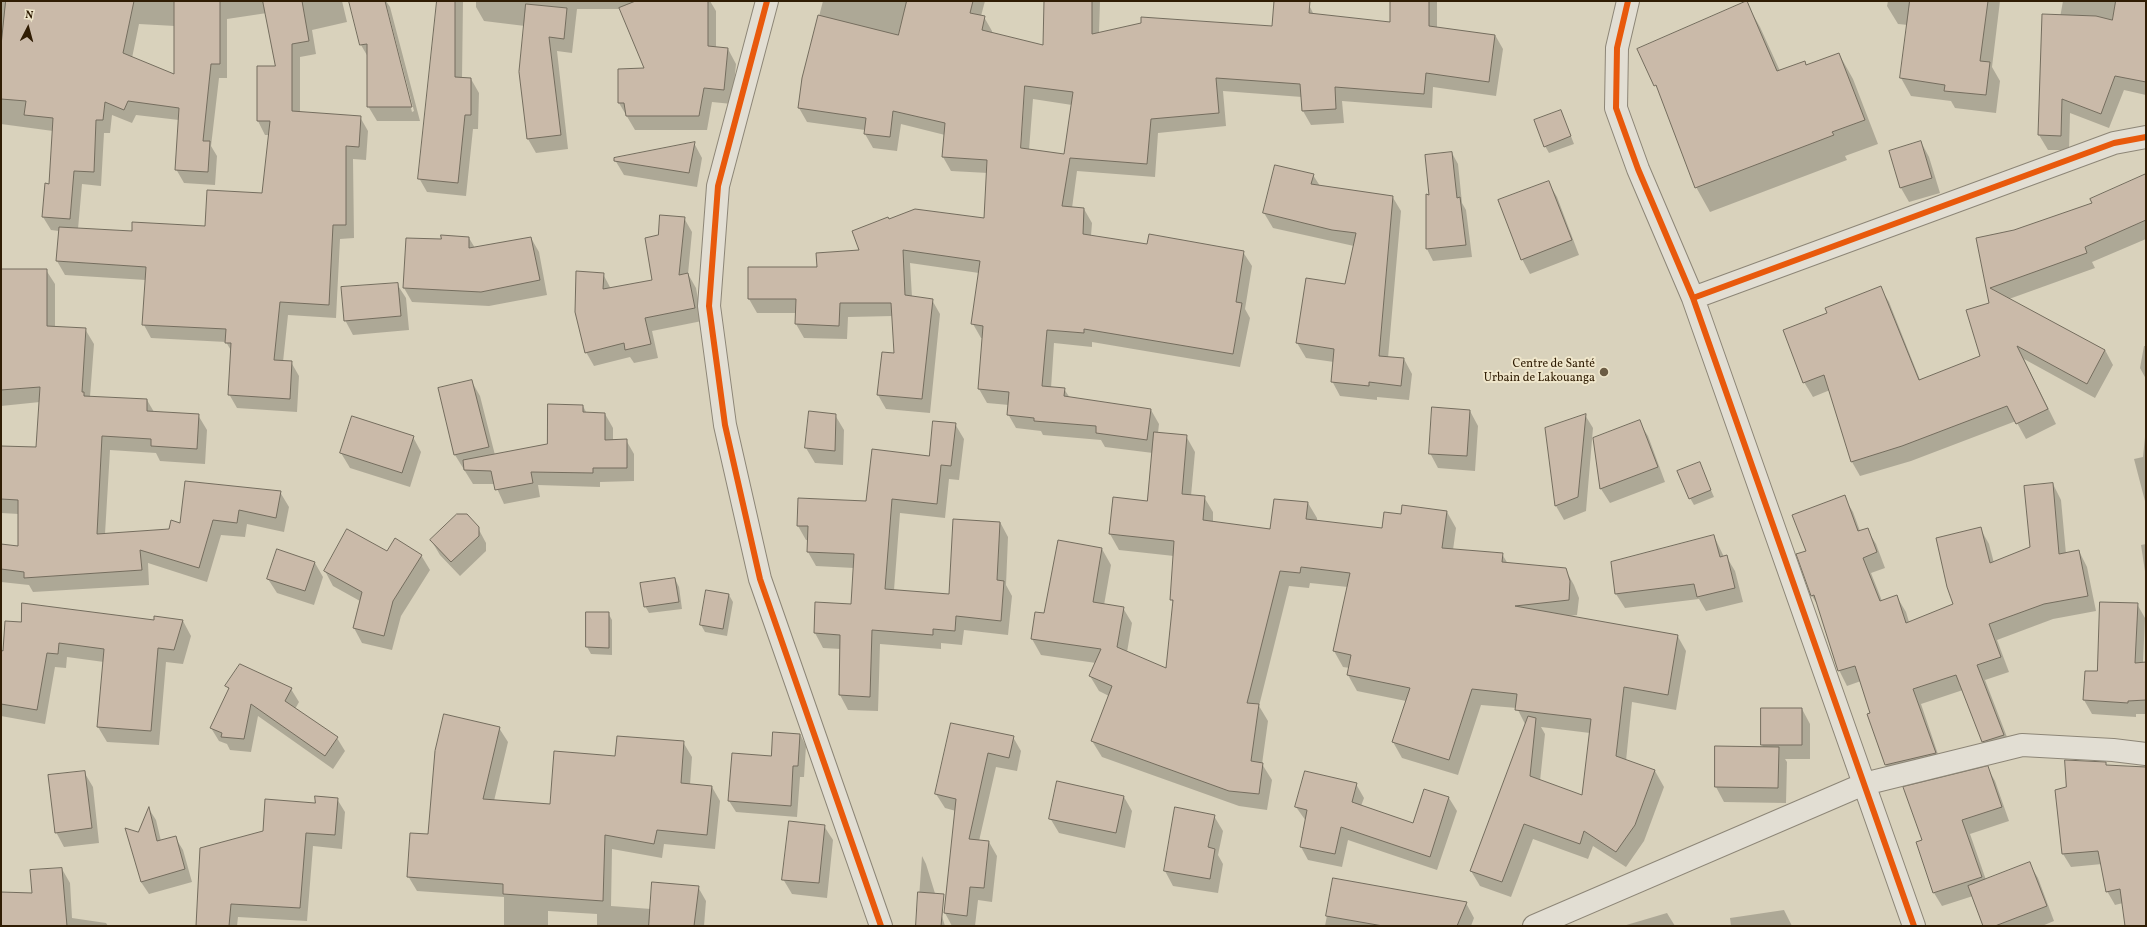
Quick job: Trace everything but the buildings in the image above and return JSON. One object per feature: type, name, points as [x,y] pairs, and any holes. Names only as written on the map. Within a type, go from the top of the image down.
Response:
[{"type":"street","points":[[768,1],[718,186],[709,306],[725,425],[760,579],[882,926]]},
{"type":"street","points":[[1628,1],[1617,48],[1616,108],[1638,169],[1693,298],[1914,926]]},
{"type":"street","points":[[1693,298],[2114,143],[2146,137]]},
{"type":"street","points":[[1534,926],[1864,784],[2022,745],[2114,750],[2146,754]]},
{"type":"cycle path","points":[[767,1],[718,186],[709,306],[725,425],[760,579],[881,926]]},
{"type":"cycle path","points":[[1628,1],[1617,48],[1616,108],[1638,169],[1693,298],[1914,926]]},
{"type":"cycle path","points":[[1693,298],[2114,143],[2146,137]]},
{"type":"place","name":"Centre de Santé Urbain de Lakouanga","points":[[1604,372]]}]
